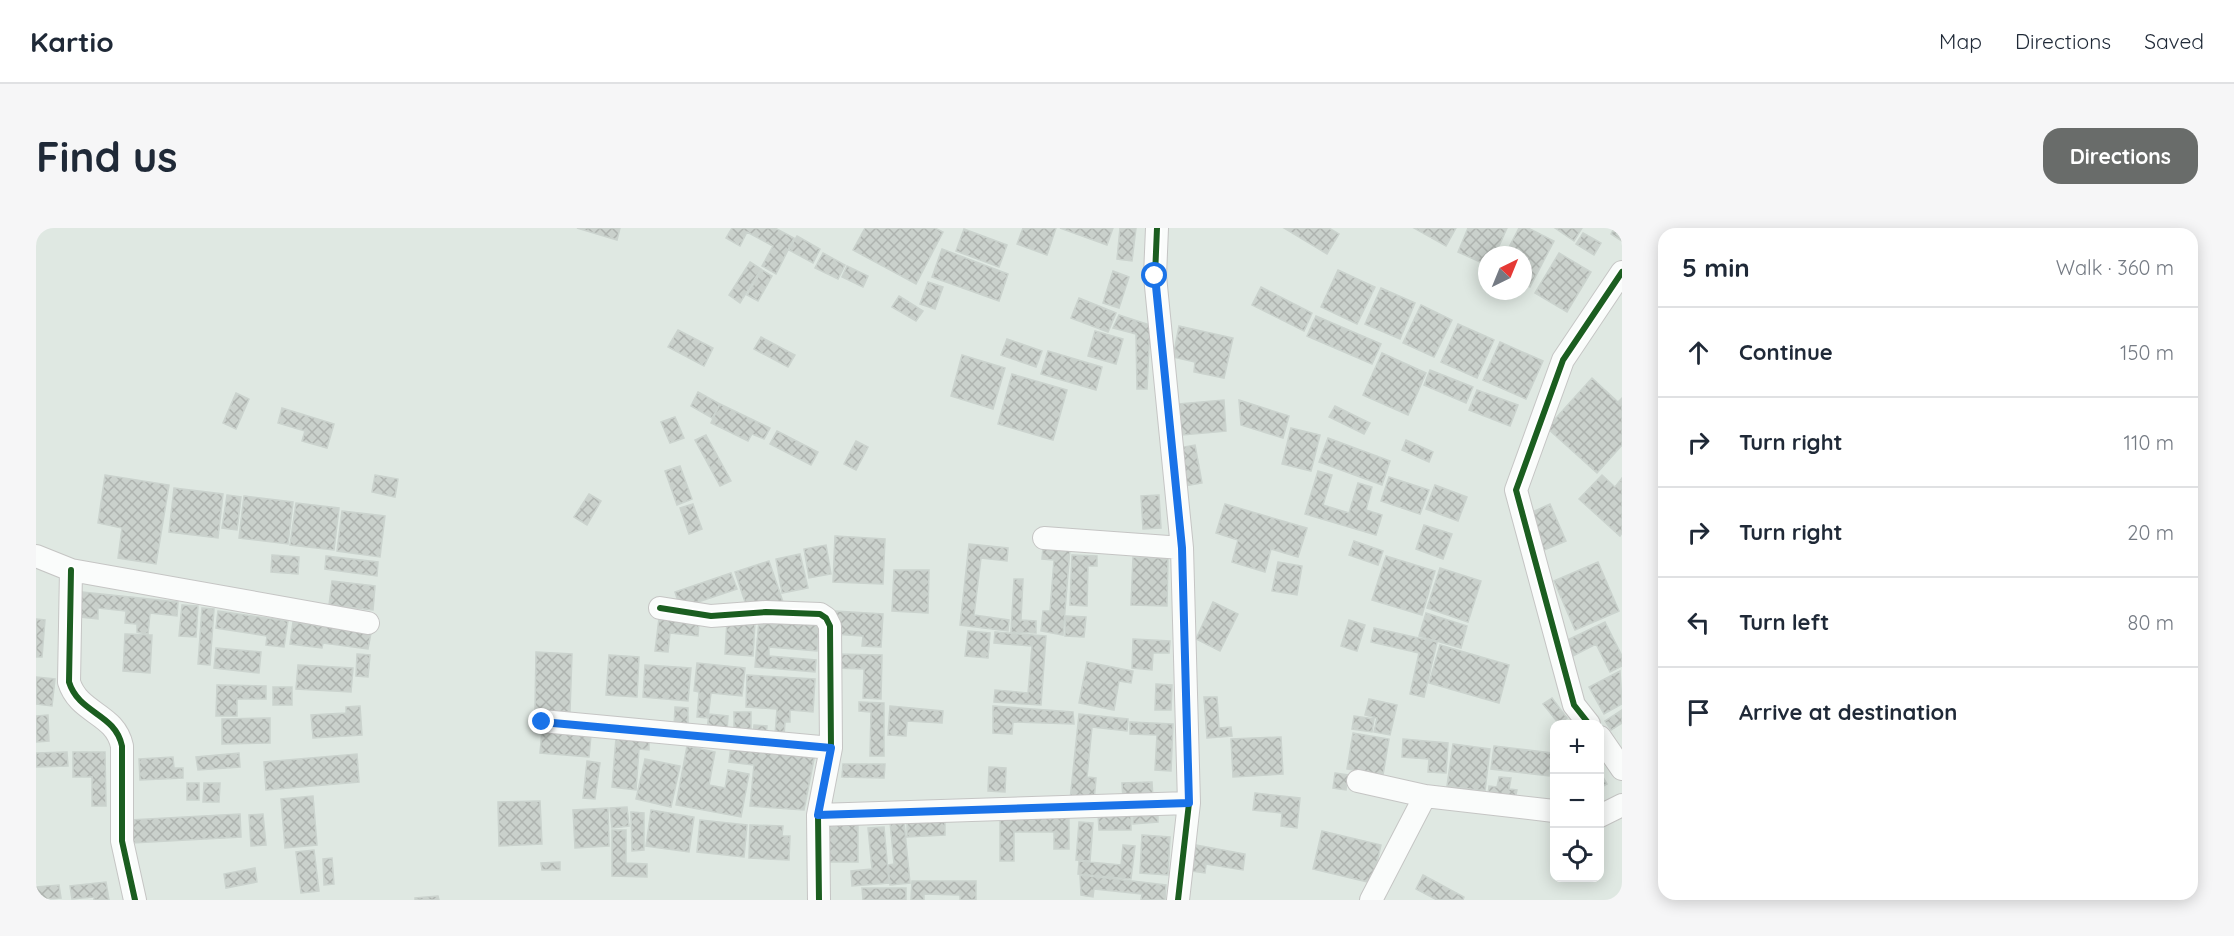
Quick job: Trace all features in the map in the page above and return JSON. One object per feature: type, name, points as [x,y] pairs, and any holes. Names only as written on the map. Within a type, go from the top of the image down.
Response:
[{"type":"street","points":[[1157,228],[1155,276],[1182,548],[1189,803],[1178,900]]},
{"type":"street","points":[[1586,720],[1574,705],[1516,490],[1563,360],[1622,272]]},
{"type":"street","points":[[1044,537],[1182,548]]},
{"type":"street","points":[[36,556],[71,570],[368,623]]},
{"type":"street","points":[[71,570],[69,682],[73,694],[81,703],[111,723],[119,733],[122,746],[122,842],[135,900]]},
{"type":"street","points":[[660,608],[711,616],[766,612],[820,614],[826,618],[830,626],[831,748],[818,815],[819,900]]},
{"type":"street","points":[[542,722],[831,748]]},
{"type":"street","points":[[1604,744],[1622,769]]},
{"type":"street","points":[[1358,781],[1425,796],[1550,811]]},
{"type":"street","points":[[1371,900],[1425,796]]},
{"type":"street","points":[[818,815],[1189,803]]},
{"type":"street","points":[[1604,814],[1622,805]]},
{"type":"building","points":[[577,228],[620,228],[617,240]]},
{"type":"building","points":[[732,228],[775,228],[794,238],[776,274],[762,266],[773,246],[747,232],[740,246],[726,238]]},
{"type":"building","points":[[865,228],[935,228],[943,232],[916,284],[853,250]]},
{"type":"building","points":[[1023,228],[1056,228],[1047,255],[1017,244]]},
{"type":"building","points":[[1060,228],[1113,228],[1107,245]]},
{"type":"building","points":[[1120,228],[1136,228],[1132,261],[1117,259]]},
{"type":"building","points":[[1284,228],[1329,228],[1339,234],[1327,254]]},
{"type":"building","points":[[1414,228],[1456,228],[1446,246]]},
{"type":"building","points":[[1468,228],[1507,228],[1499,246],[1478,246],[1478,261],[1458,252]]},
{"type":"building","points":[[1519,228],[1528,228],[1554,241],[1532,283],[1532,246],[1510,246]]},
{"type":"building","points":[[1555,228],[1582,228],[1574,241]]},
{"type":"building","points":[[1614,228],[1622,228],[1622,241],[1611,234]]},
{"type":"building","points":[[964,229],[1007,245],[999,267],[956,251]]},
{"type":"building","points":[[1583,233],[1601,243],[1594,255],[1576,244]]},
{"type":"building","points":[[797,236],[820,249],[813,263],[789,250]]},
{"type":"building","points":[[942,249],[1008,274],[999,301],[932,277]]},
{"type":"building","points":[[823,253],[845,265],[838,279],[815,268]]},
{"type":"building","points":[[1559,253],[1591,272],[1567,312],[1535,293]]},
{"type":"building","points":[[750,262],[761,269],[740,303],[729,295]]},
{"type":"building","points":[[847,266],[868,276],[863,287],[842,277]]},
{"type":"building","points":[[762,270],[772,276],[758,301],[747,295]]},
{"type":"building","points":[[1338,270],[1375,287],[1357,324],[1321,307]]},
{"type":"building","points":[[1113,271],[1129,277],[1119,308],[1103,303]]},
{"type":"building","points":[[928,282],[943,287],[935,309],[920,304]]},
{"type":"building","points":[[1261,287],[1312,313],[1304,331],[1252,305]]},
{"type":"building","points":[[1381,288],[1415,303],[1400,339],[1365,324]]},
{"type":"building","points":[[899,296],[923,311],[916,321],[892,307]]},
{"type":"building","points":[[1079,298],[1116,313],[1108,332],[1071,318]]},
{"type":"building","points":[[1421,305],[1452,320],[1434,357],[1403,343]]},
{"type":"building","points":[[1119,315],[1150,325],[1147,389],[1137,389],[1136,334],[1113,328]]},
{"type":"building","points":[[1316,316],[1381,344],[1372,364],[1307,336]]},
{"type":"building","points":[[1458,324],[1494,340],[1477,378],[1441,362]]},
{"type":"building","points":[[1179,326],[1233,338],[1224,378],[1194,372],[1195,362],[1173,357]]},
{"type":"building","points":[[678,330],[713,348],[704,366],[668,347]]},
{"type":"building","points":[[1095,331],[1123,339],[1116,364],[1088,356]]},
{"type":"building","points":[[761,337],[795,355],[788,367],[754,349]]},
{"type":"building","points":[[1007,339],[1042,351],[1036,367],[1001,355]]},
{"type":"building","points":[[1500,342],[1543,361],[1526,399],[1483,380]]},
{"type":"building","points":[[1048,351],[1102,367],[1096,390],[1041,374]]},
{"type":"building","points":[[1382,353],[1426,373],[1408,415],[1363,395]]},
{"type":"building","points":[[962,355],[1005,368],[993,409],[951,396]]},
{"type":"building","points":[[1430,370],[1473,387],[1466,403],[1424,385]]},
{"type":"building","points":[[1012,374],[1067,390],[1053,440],[998,424]]},
{"type":"building","points":[[1592,378],[1618,402],[1622,398],[1622,445],[1597,473],[1547,428]]},
{"type":"building","points":[[1477,390],[1518,405],[1510,426],[1469,410]]},
{"type":"building","points":[[698,392],[720,404],[712,418],[691,406]]},
{"type":"building","points":[[236,393],[249,399],[236,429],[223,423]]},
{"type":"building","points":[[1224,400],[1226,431],[1182,435],[1179,404]]},
{"type":"building","points":[[1239,400],[1289,416],[1283,438],[1241,425]]},
{"type":"building","points":[[720,404],[770,428],[764,439],[752,434],[748,441],[711,423]]},
{"type":"building","points":[[1335,406],[1370,423],[1364,434],[1329,417]]},
{"type":"building","points":[[282,408],[334,424],[327,448],[302,441],[305,431],[278,423]]},
{"type":"building","points":[[675,417],[684,438],[670,443],[661,422]]},
{"type":"building","points":[[1291,428],[1320,435],[1311,471],[1282,464]]},
{"type":"building","points":[[777,431],[818,452],[811,465],[770,444]]},
{"type":"building","points":[[706,435],[731,481],[720,486],[695,440]]},
{"type":"building","points":[[1328,438],[1390,461],[1382,485],[1319,462]]},
{"type":"building","points":[[1406,440],[1433,452],[1429,462],[1402,450]]},
{"type":"building","points":[[856,441],[868,447],[856,470],[844,464]]},
{"type":"building","points":[[1195,445],[1202,483],[1185,486],[1178,448]]},
{"type":"building","points":[[680,466],[692,499],[677,505],[665,471]]},
{"type":"building","points":[[1318,471],[1332,475],[1323,505],[1349,513],[1358,483],[1372,487],[1366,510],[1382,515],[1376,535],[1305,514]]},
{"type":"building","points":[[105,475],[169,485],[156,564],[118,558],[122,528],[98,523]]},
{"type":"building","points":[[375,475],[398,479],[395,497],[372,492]]},
{"type":"building","points":[[1602,475],[1615,487],[1622,478],[1622,533],[1620,536],[1579,499]]},
{"type":"building","points":[[1389,477],[1429,490],[1420,514],[1381,501]]},
{"type":"building","points":[[1435,485],[1467,497],[1458,521],[1426,509]]},
{"type":"building","points":[[174,488],[223,494],[218,538],[169,532]]},
{"type":"building","points":[[589,494],[601,501],[587,525],[574,517]]},
{"type":"building","points":[[227,495],[241,497],[237,530],[222,528]]},
{"type":"building","points":[[1159,495],[1161,528],[1143,529],[1141,496]]},
{"type":"building","points":[[244,496],[293,502],[288,544],[239,538]]},
{"type":"building","points":[[296,503],[339,508],[334,550],[290,545]]},
{"type":"building","points":[[693,504],[702,529],[689,534],[680,508]]},
{"type":"building","points":[[1225,504],[1307,528],[1298,557],[1271,549],[1265,572],[1232,562],[1238,540],[1216,533]]},
{"type":"building","points":[[1550,504],[1566,541],[1544,550],[1528,514]]},
{"type":"building","points":[[342,511],[385,516],[380,557],[337,551]]},
{"type":"building","points":[[1424,525],[1452,534],[1443,559],[1416,549]]},
{"type":"building","points":[[835,536],[885,539],[883,584],[833,582]]},
{"type":"building","points":[[1354,541],[1383,551],[1378,565],[1349,555]]},
{"type":"building","points":[[969,544],[1008,548],[1007,561],[981,558],[974,615],[1009,620],[1008,631],[960,625]]},
{"type":"building","points":[[826,545],[831,574],[809,578],[804,549]]},
{"type":"building","points":[[1043,547],[1070,549],[1063,635],[1041,631],[1043,611],[1050,611],[1054,560],[1042,559]]},
{"type":"building","points":[[800,554],[808,588],[782,593],[776,559]]},
{"type":"building","points":[[272,555],[299,557],[298,574],[271,572]]},
{"type":"building","points":[[1072,555],[1097,556],[1097,566],[1088,566],[1087,606],[1070,605]]},
{"type":"building","points":[[326,556],[378,562],[377,576],[325,569]]},
{"type":"building","points":[[1386,556],[1435,571],[1422,615],[1372,600]]},
{"type":"building","points":[[1133,557],[1168,558],[1167,606],[1131,605]]},
{"type":"building","points":[[769,561],[783,602],[747,608],[735,572]]},
{"type":"building","points":[[1278,562],[1302,566],[1297,595],[1272,591]]},
{"type":"building","points":[[1598,562],[1619,611],[1575,630],[1554,581]]},
{"type":"building","points":[[1440,568],[1481,581],[1468,622],[1427,608]]},
{"type":"building","points":[[894,570],[929,570],[928,613],[892,611]]},
{"type":"building","points":[[731,573],[737,589],[680,608],[675,592]]},
{"type":"building","points":[[1014,579],[1023,579],[1021,620],[1036,621],[1036,633],[1011,632]]},
{"type":"building","points":[[332,581],[375,586],[373,610],[329,605]]},
{"type":"building","points":[[82,592],[178,602],[177,616],[150,613],[148,634],[137,632],[137,624],[125,623],[126,611],[98,608],[98,619],[80,617]]},
{"type":"building","points":[[1213,602],[1238,614],[1220,651],[1196,639]]},
{"type":"building","points":[[182,605],[198,606],[196,637],[179,636]]},
{"type":"building","points":[[202,608],[214,609],[210,665],[198,664]]},
{"type":"building","points":[[218,611],[288,621],[284,647],[266,645],[267,636],[216,628]]},
{"type":"building","points":[[835,611],[883,614],[881,647],[862,646],[863,636],[833,634]]},
{"type":"building","points":[[1426,613],[1467,626],[1461,648],[1419,636]]},
{"type":"building","points":[[1066,616],[1086,617],[1084,637],[1065,636]]},
{"type":"building","points":[[659,618],[699,623],[698,636],[670,633],[668,652],[655,651]]},
{"type":"building","points":[[36,619],[45,620],[42,657],[36,657]]},
{"type":"building","points":[[759,620],[819,625],[817,651],[769,647],[769,656],[816,660],[815,672],[755,667]]},
{"type":"building","points":[[1349,620],[1365,625],[1357,651],[1341,646]]},
{"type":"building","points":[[727,621],[755,622],[753,656],[725,654]]},
{"type":"building","points":[[293,622],[371,633],[368,649],[323,643],[322,648],[290,644]]},
{"type":"building","points":[[1605,622],[1622,656],[1622,666],[1610,672],[1596,644],[1571,657],[1563,642]]},
{"type":"building","points":[[1374,628],[1437,642],[1424,697],[1410,694],[1419,653],[1371,642]]},
{"type":"building","points":[[968,631],[990,633],[988,658],[965,656]]},
{"type":"building","points":[[995,632],[1046,636],[1041,705],[994,702],[995,690],[1028,693],[1032,646],[994,643]]},
{"type":"building","points":[[125,634],[152,635],[150,673],[123,671]]},
{"type":"building","points":[[1133,639],[1170,641],[1169,653],[1153,653],[1152,670],[1132,668]]},
{"type":"building","points":[[1440,645],[1509,665],[1499,703],[1429,683]]},
{"type":"building","points":[[216,648],[261,652],[259,673],[214,668]]},
{"type":"building","points":[[536,652],[572,654],[570,712],[535,710]]},
{"type":"building","points":[[357,654],[370,655],[368,677],[356,676]]},
{"type":"building","points":[[835,654],[882,655],[881,699],[863,698],[864,669],[835,668]]},
{"type":"building","points":[[609,655],[639,657],[637,697],[606,695]]},
{"type":"building","points":[[1087,662],[1133,671],[1131,683],[1119,681],[1114,710],[1079,703]]},
{"type":"building","points":[[697,663],[745,668],[742,696],[711,693],[708,718],[697,717],[699,692],[694,691]]},
{"type":"building","points":[[298,665],[353,668],[351,692],[296,689]]},
{"type":"building","points":[[645,665],[691,668],[688,701],[643,697]]},
{"type":"building","points":[[1620,671],[1622,704],[1604,714],[1589,687]]},
{"type":"building","points":[[747,675],[815,679],[813,712],[790,710],[790,722],[785,722],[784,736],[775,735],[777,709],[746,707]]},
{"type":"building","points":[[36,677],[55,679],[52,706],[36,704]]},
{"type":"building","points":[[1156,684],[1172,685],[1171,710],[1155,710]]},
{"type":"building","points":[[217,685],[266,686],[266,699],[237,699],[237,716],[216,716]]},
{"type":"building","points":[[273,687],[292,687],[292,705],[273,705]]},
{"type":"building","points":[[1204,697],[1217,697],[1219,728],[1231,727],[1232,736],[1207,738]]},
{"type":"building","points":[[1552,698],[1567,718],[1556,720],[1543,704]]},
{"type":"building","points":[[1369,699],[1397,705],[1390,735],[1374,732],[1377,718],[1365,715]]},
{"type":"building","points":[[859,702],[884,703],[884,756],[870,756],[871,712],[859,711]]},
{"type":"building","points":[[360,706],[362,735],[313,738],[311,715],[346,713],[346,707]]},
{"type":"building","points":[[890,706],[943,711],[942,723],[907,721],[906,736],[888,735]]},
{"type":"building","points":[[993,706],[1073,712],[1074,724],[1013,722],[1012,734],[993,733]]},
{"type":"building","points":[[675,707],[688,708],[688,728],[674,727]]},
{"type":"building","points":[[1622,710],[1622,723],[1611,730],[1605,721]]},
{"type":"building","points":[[734,712],[751,712],[751,733],[734,733]]},
{"type":"building","points":[[709,714],[728,716],[727,731],[707,729]]},
{"type":"building","points":[[1079,714],[1128,719],[1127,731],[1092,727],[1087,777],[1096,778],[1094,802],[1070,800]]},
{"type":"building","points":[[48,715],[49,741],[36,742],[36,716]]},
{"type":"building","points":[[1354,716],[1374,719],[1372,732],[1352,729]]},
{"type":"building","points":[[270,718],[270,743],[222,744],[222,719]]},
{"type":"building","points":[[1130,722],[1173,724],[1171,771],[1155,770],[1157,735],[1130,734]]},
{"type":"building","points":[[754,725],[767,726],[766,735],[753,734]]},
{"type":"building","points":[[542,730],[591,735],[589,757],[540,753]]},
{"type":"building","points":[[1353,733],[1389,739],[1383,775],[1347,769]]},
{"type":"building","points":[[1281,737],[1283,774],[1233,777],[1231,739]]},
{"type":"building","points":[[616,738],[649,741],[649,750],[639,749],[636,790],[612,787]]},
{"type":"building","points":[[1403,739],[1448,743],[1446,773],[1428,772],[1429,759],[1402,757]]},
{"type":"building","points":[[1453,744],[1490,749],[1485,791],[1447,786]]},
{"type":"building","points":[[731,745],[815,754],[804,810],[750,806],[754,765],[729,762]]},
{"type":"building","points":[[687,746],[715,752],[709,785],[725,788],[728,770],[749,774],[741,817],[676,805]]},
{"type":"building","points":[[1494,746],[1550,753],[1549,776],[1491,769]]},
{"type":"building","points":[[67,752],[68,766],[36,767],[36,753]]},
{"type":"building","points":[[73,752],[105,752],[106,806],[92,806],[92,777],[73,777]]},
{"type":"building","points":[[239,753],[240,767],[198,770],[196,757]]},
{"type":"building","points":[[357,754],[359,782],[266,790],[264,762]]},
{"type":"building","points":[[173,757],[174,768],[183,768],[183,778],[140,780],[139,759]]},
{"type":"building","points":[[645,759],[680,766],[671,807],[636,799]]},
{"type":"building","points":[[587,761],[600,763],[595,799],[583,798]]},
{"type":"building","points":[[843,764],[885,764],[884,778],[842,777]]},
{"type":"building","points":[[989,767],[1006,768],[1005,792],[988,791]]},
{"type":"building","points":[[1335,773],[1348,775],[1346,790],[1333,788]]},
{"type":"building","points":[[1499,777],[1511,778],[1509,789],[1517,790],[1515,799],[1488,795],[1489,786],[1497,787]]},
{"type":"building","points":[[1152,782],[1153,798],[1123,800],[1122,783]]},
{"type":"building","points":[[187,783],[199,783],[199,800],[187,800]]},
{"type":"building","points":[[204,783],[220,783],[219,802],[203,802]]},
{"type":"building","points":[[1255,793],[1300,798],[1297,828],[1281,826],[1282,813],[1253,810]]},
{"type":"building","points":[[313,796],[317,845],[285,848],[281,799]]},
{"type":"building","points":[[540,801],[542,844],[499,846],[498,802]]},
{"type":"building","points":[[627,807],[629,826],[612,828],[610,808]]},
{"type":"building","points":[[608,808],[609,846],[575,848],[573,810]]},
{"type":"building","points":[[651,810],[694,817],[689,852],[646,846]]},
{"type":"building","points":[[1158,810],[1158,822],[1133,824],[1133,812]]},
{"type":"building","points":[[631,812],[644,813],[644,850],[632,851]]},
{"type":"building","points":[[1131,812],[1131,830],[1099,830],[1098,813]]},
{"type":"building","points":[[240,814],[241,837],[132,843],[130,820]]},
{"type":"building","points":[[263,814],[266,845],[251,846],[249,815]]},
{"type":"building","points":[[1000,817],[1069,818],[1069,849],[1054,849],[1054,832],[1014,832],[1014,861],[1000,861]]},
{"type":"building","points":[[700,820],[747,825],[744,857],[697,852]]},
{"type":"building","points":[[904,821],[910,883],[890,885],[888,865],[894,864],[890,822]]},
{"type":"building","points":[[945,821],[945,835],[907,837],[907,822]]},
{"type":"building","points":[[1079,822],[1093,823],[1090,861],[1076,860]]},
{"type":"building","points":[[750,825],[783,826],[782,836],[790,836],[789,860],[749,858]]},
{"type":"building","points":[[823,825],[858,825],[858,862],[823,862]]},
{"type":"building","points":[[884,827],[889,883],[852,886],[851,871],[872,869],[868,828]]},
{"type":"building","points":[[612,830],[626,830],[626,863],[647,864],[647,877],[612,876]]},
{"type":"building","points":[[1322,831],[1381,845],[1372,883],[1313,869]]},
{"type":"building","points":[[1142,835],[1170,837],[1168,875],[1140,873]]},
{"type":"building","points":[[1123,845],[1135,846],[1131,879],[1078,874],[1079,861],[1121,865]]},
{"type":"building","points":[[1196,845],[1245,854],[1243,870],[1206,864],[1205,873],[1192,871]]},
{"type":"building","points":[[314,850],[319,891],[301,893],[296,852]]},
{"type":"building","points":[[332,858],[334,884],[324,885],[323,859]]},
{"type":"building","points":[[560,862],[560,870],[542,870],[541,863]]},
{"type":"building","points":[[255,868],[257,882],[226,888],[224,874]]},
{"type":"building","points":[[1080,875],[1166,885],[1165,900],[1141,900],[1142,894],[1094,889],[1093,897],[1081,895]]},
{"type":"building","points":[[1423,875],[1464,897],[1463,900],[1437,900],[1416,889]]},
{"type":"building","points":[[912,881],[976,881],[976,900],[960,900],[960,895],[924,894],[924,900],[911,900]]},
{"type":"building","points":[[106,882],[109,900],[94,900],[94,897],[72,899],[70,886]]},
{"type":"building","points":[[59,885],[61,898],[36,900],[36,887]]},
{"type":"building","points":[[862,888],[906,888],[906,900],[863,900]]},
{"type":"building","points":[[438,896],[439,900],[415,900],[415,898]]},
{"type":"cycle path","points":[[1157,228],[1155,276],[1182,548],[1189,803],[1178,900]]},
{"type":"cycle path","points":[[1586,720],[1574,705],[1516,490],[1563,360],[1622,272]]},
{"type":"cycle path","points":[[71,570],[69,682],[81,701],[112,727],[122,746],[122,841],[135,900]]},
{"type":"cycle path","points":[[660,608],[711,616],[766,612],[820,614],[826,618],[830,626],[831,748],[818,815],[819,900]]},
{"type":"route","points":[[542,722],[831,748],[818,815],[1189,803],[1182,548],[1155,276]]}]
